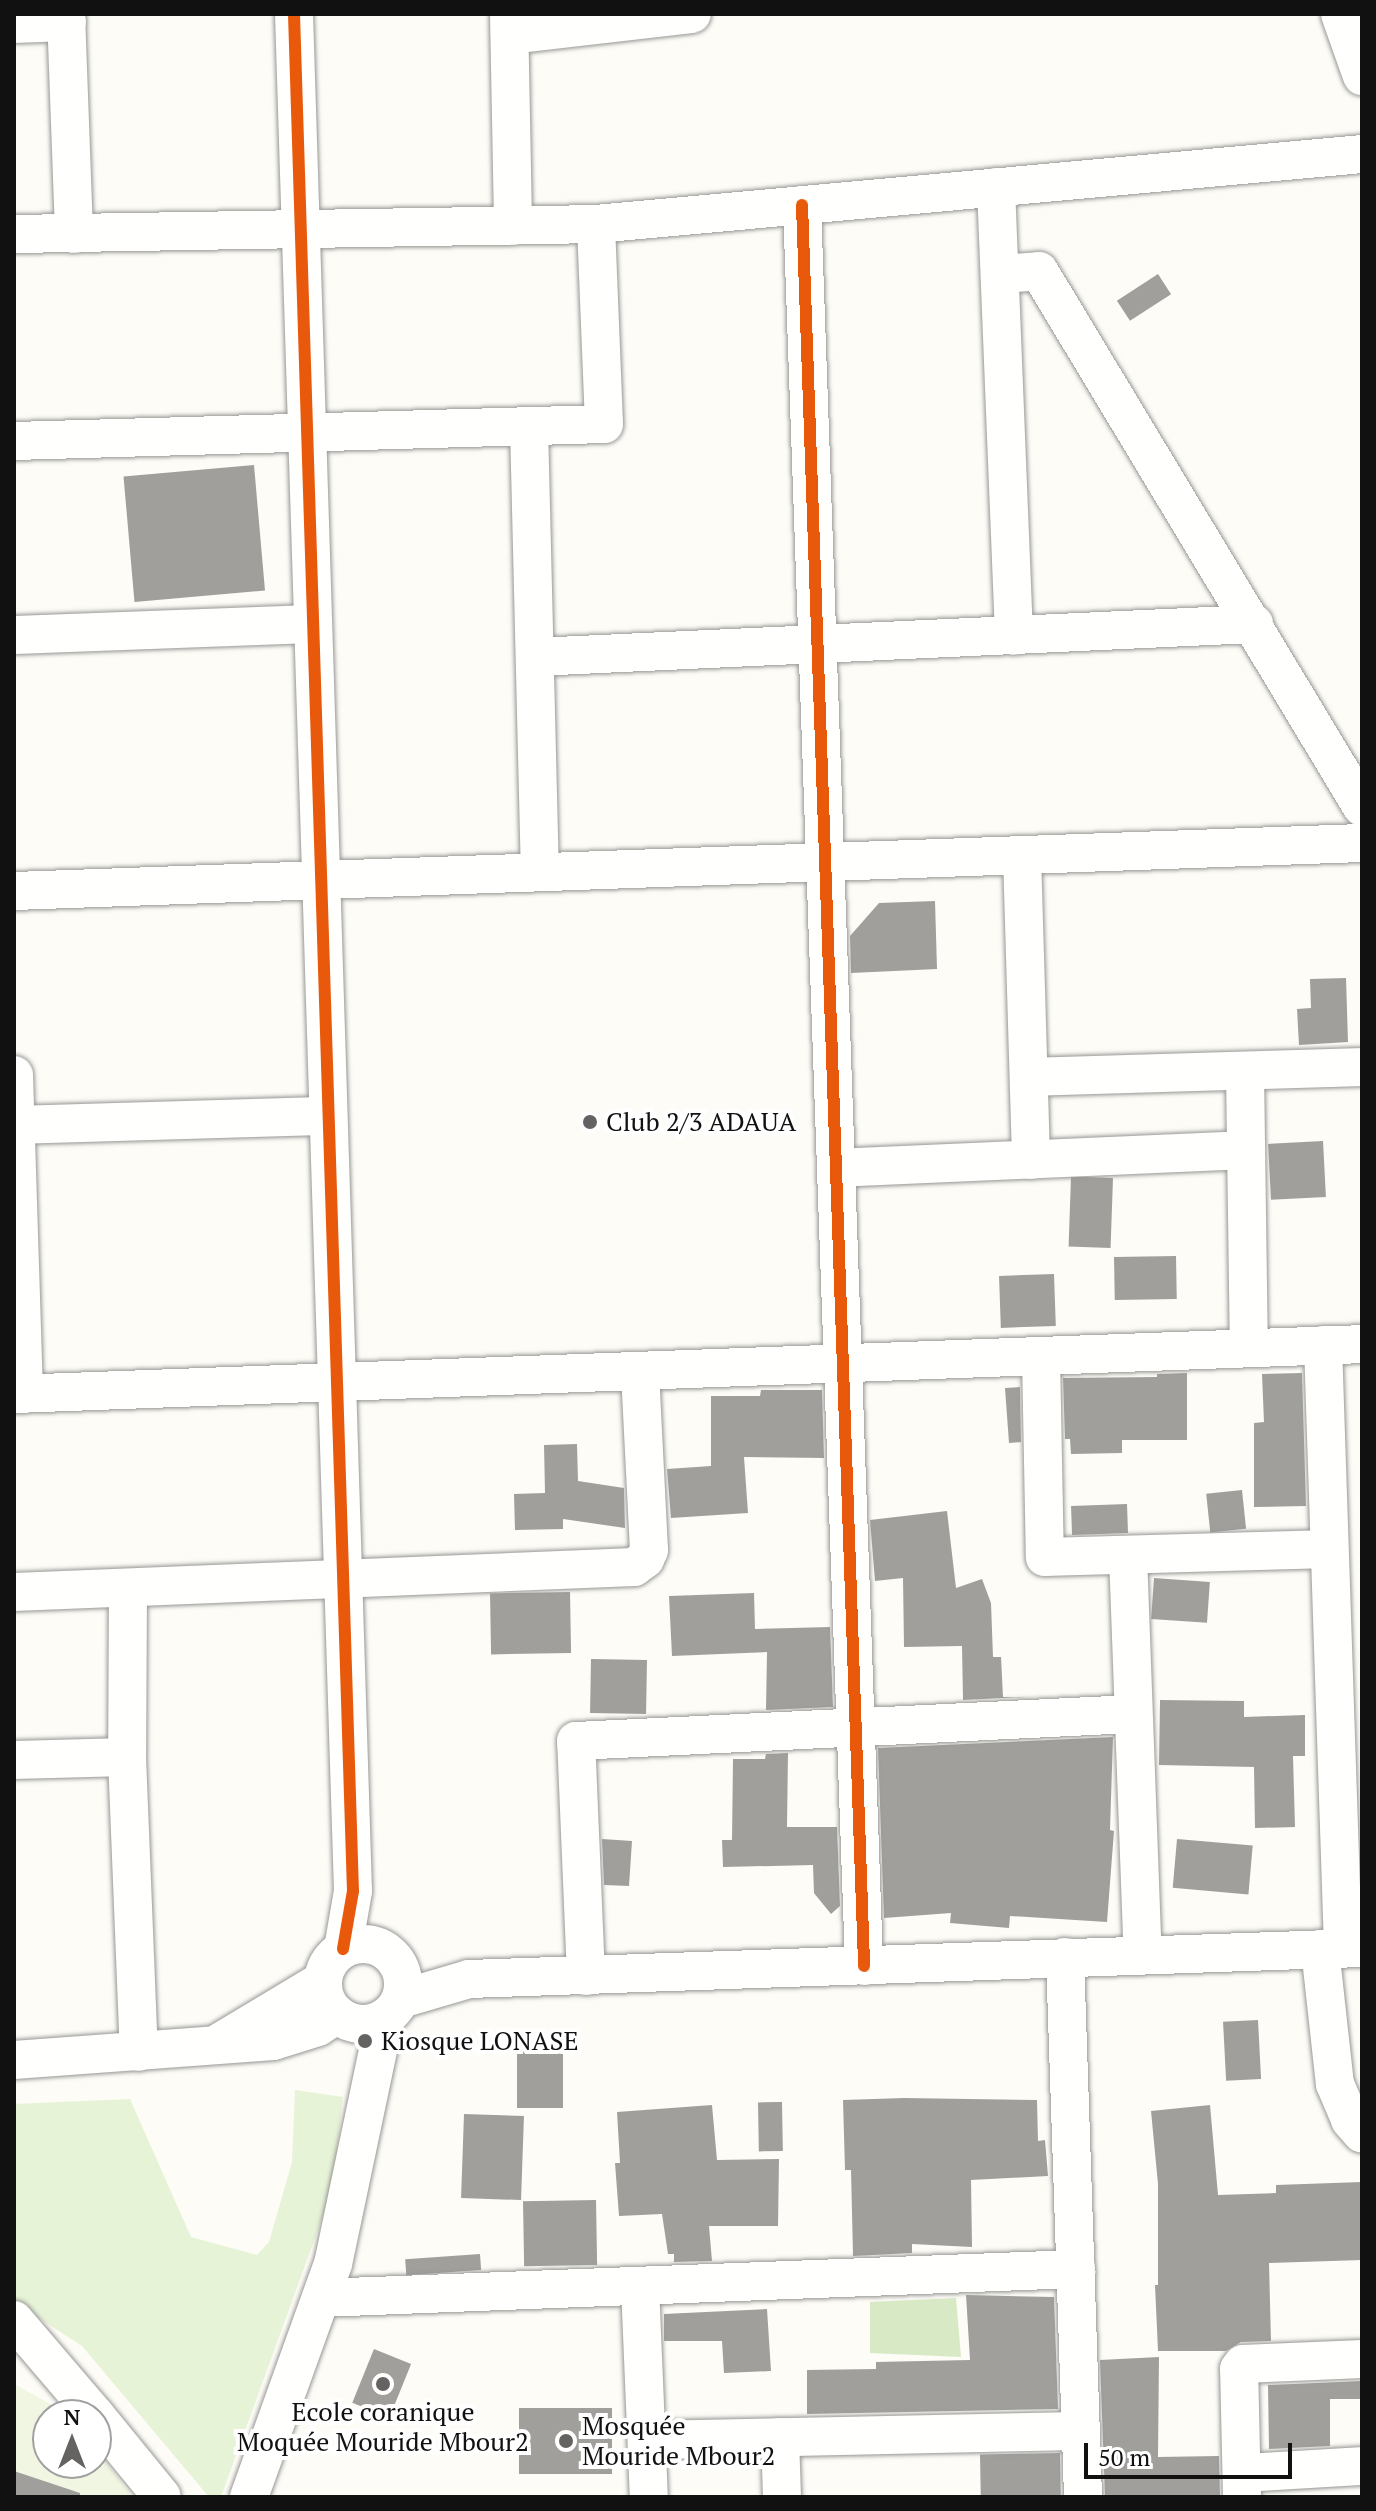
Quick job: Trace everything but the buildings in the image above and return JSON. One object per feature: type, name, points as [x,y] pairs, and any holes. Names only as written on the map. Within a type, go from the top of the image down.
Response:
[{"type":"street","points":[[249,2497],[333,2264],[374,2082],[353,1891],[294,14]]},
{"type":"street","points":[[513,226],[509,24],[692,14]]},
{"type":"street","points":[[1340,14],[1362,76]]},
{"type":"street","points":[[14,24],[66,18],[74,234]]},
{"type":"street","points":[[14,234],[596,224],[1362,154]]},
{"type":"street","points":[[996,187],[1014,636]]},
{"type":"street","points":[[802,205],[864,1966]]},
{"type":"street","points":[[14,441],[604,424],[596,224]]},
{"type":"street","points":[[1000,274],[1039,271],[1362,807]]},
{"type":"street","points":[[529,426],[540,872]]},
{"type":"street","points":[[14,635],[313,624]]},
{"type":"street","points":[[535,657],[1254,624]]},
{"type":"street","points":[[14,891],[1362,843]]},
{"type":"street","points":[[1022,855],[1031,1160]]},
{"type":"street","points":[[1029,1077],[1362,1067]]},
{"type":"street","points":[[1245,1071],[1249,1348]]},
{"type":"street","points":[[14,1075],[19,1394],[1362,1344]]},
{"type":"street","points":[[16,1125],[328,1116]]},
{"type":"street","points":[[836,1168],[1246,1150]]},
{"type":"street","points":[[1323,1345],[1329,1549],[1348,1709],[1335,2084],[1350,2120],[1362,2134]]},
{"type":"street","points":[[1041,1356],[1045,1557],[1329,1549]]},
{"type":"street","points":[[14,1592],[634,1567],[645,1559],[649,1550],[640,1371]]},
{"type":"street","points":[[1128,1555],[1143,1955]]},
{"type":"street","points":[[128,1589],[127,1757],[139,2052]]},
{"type":"street","points":[[586,1976],[576,1741],[1133,1714]]},
{"type":"street","points":[[14,1760],[127,1757]]},
{"type":"street","points":[[14,2060],[211,2048],[364,1986],[469,1979],[1342,1948]]},
{"type":"street","points":[[1065,1957],[1083,2497]]},
{"type":"street","points":[[321,2298],[1076,2269]]},
{"type":"street","points":[[640,2286],[649,2497]]},
{"type":"street","points":[[14,2320],[82,2399]]},
{"type":"street","points":[[1362,2359],[1243,2364],[1239,2369],[1243,2485],[1362,2466]]},
{"type":"street","points":[[647,2440],[1081,2431]]},
{"type":"street","points":[[112,2435],[162,2497]]},
{"type":"street","points":[[780,2437],[782,2497]]},
{"type":"green space","points":[[295,2090],[343,2097],[332,2191],[221,2497],[209,2497],[82,2346],[14,2302],[14,2104],[130,2099],[191,2237],[257,2255],[269,2242],[292,2162]]},
{"type":"green space","points":[[956,2298],[961,2357],[870,2353],[870,2302]]},
{"type":"green space","points":[[14,2384],[41,2399],[32,2399],[32,2479],[112,2479],[112,2470],[132,2497],[14,2497]]},
{"type":"cycle path","points":[[294,14],[353,1891],[343,1949]]},
{"type":"cycle path","points":[[802,205],[864,1966]]},
{"type":"place","name":"Club 2/3 ADAUA","points":[[590,1122]]},
{"type":"place","name":"Kiosque LONASE","points":[[365,2041]]},
{"type":"place","name":"Ecole coranique Moquée Mouride Mbour2","points":[[383,2384]]},
{"type":"place","name":"Mosquée Mouride Mbour2","points":[[566,2441]]}]
